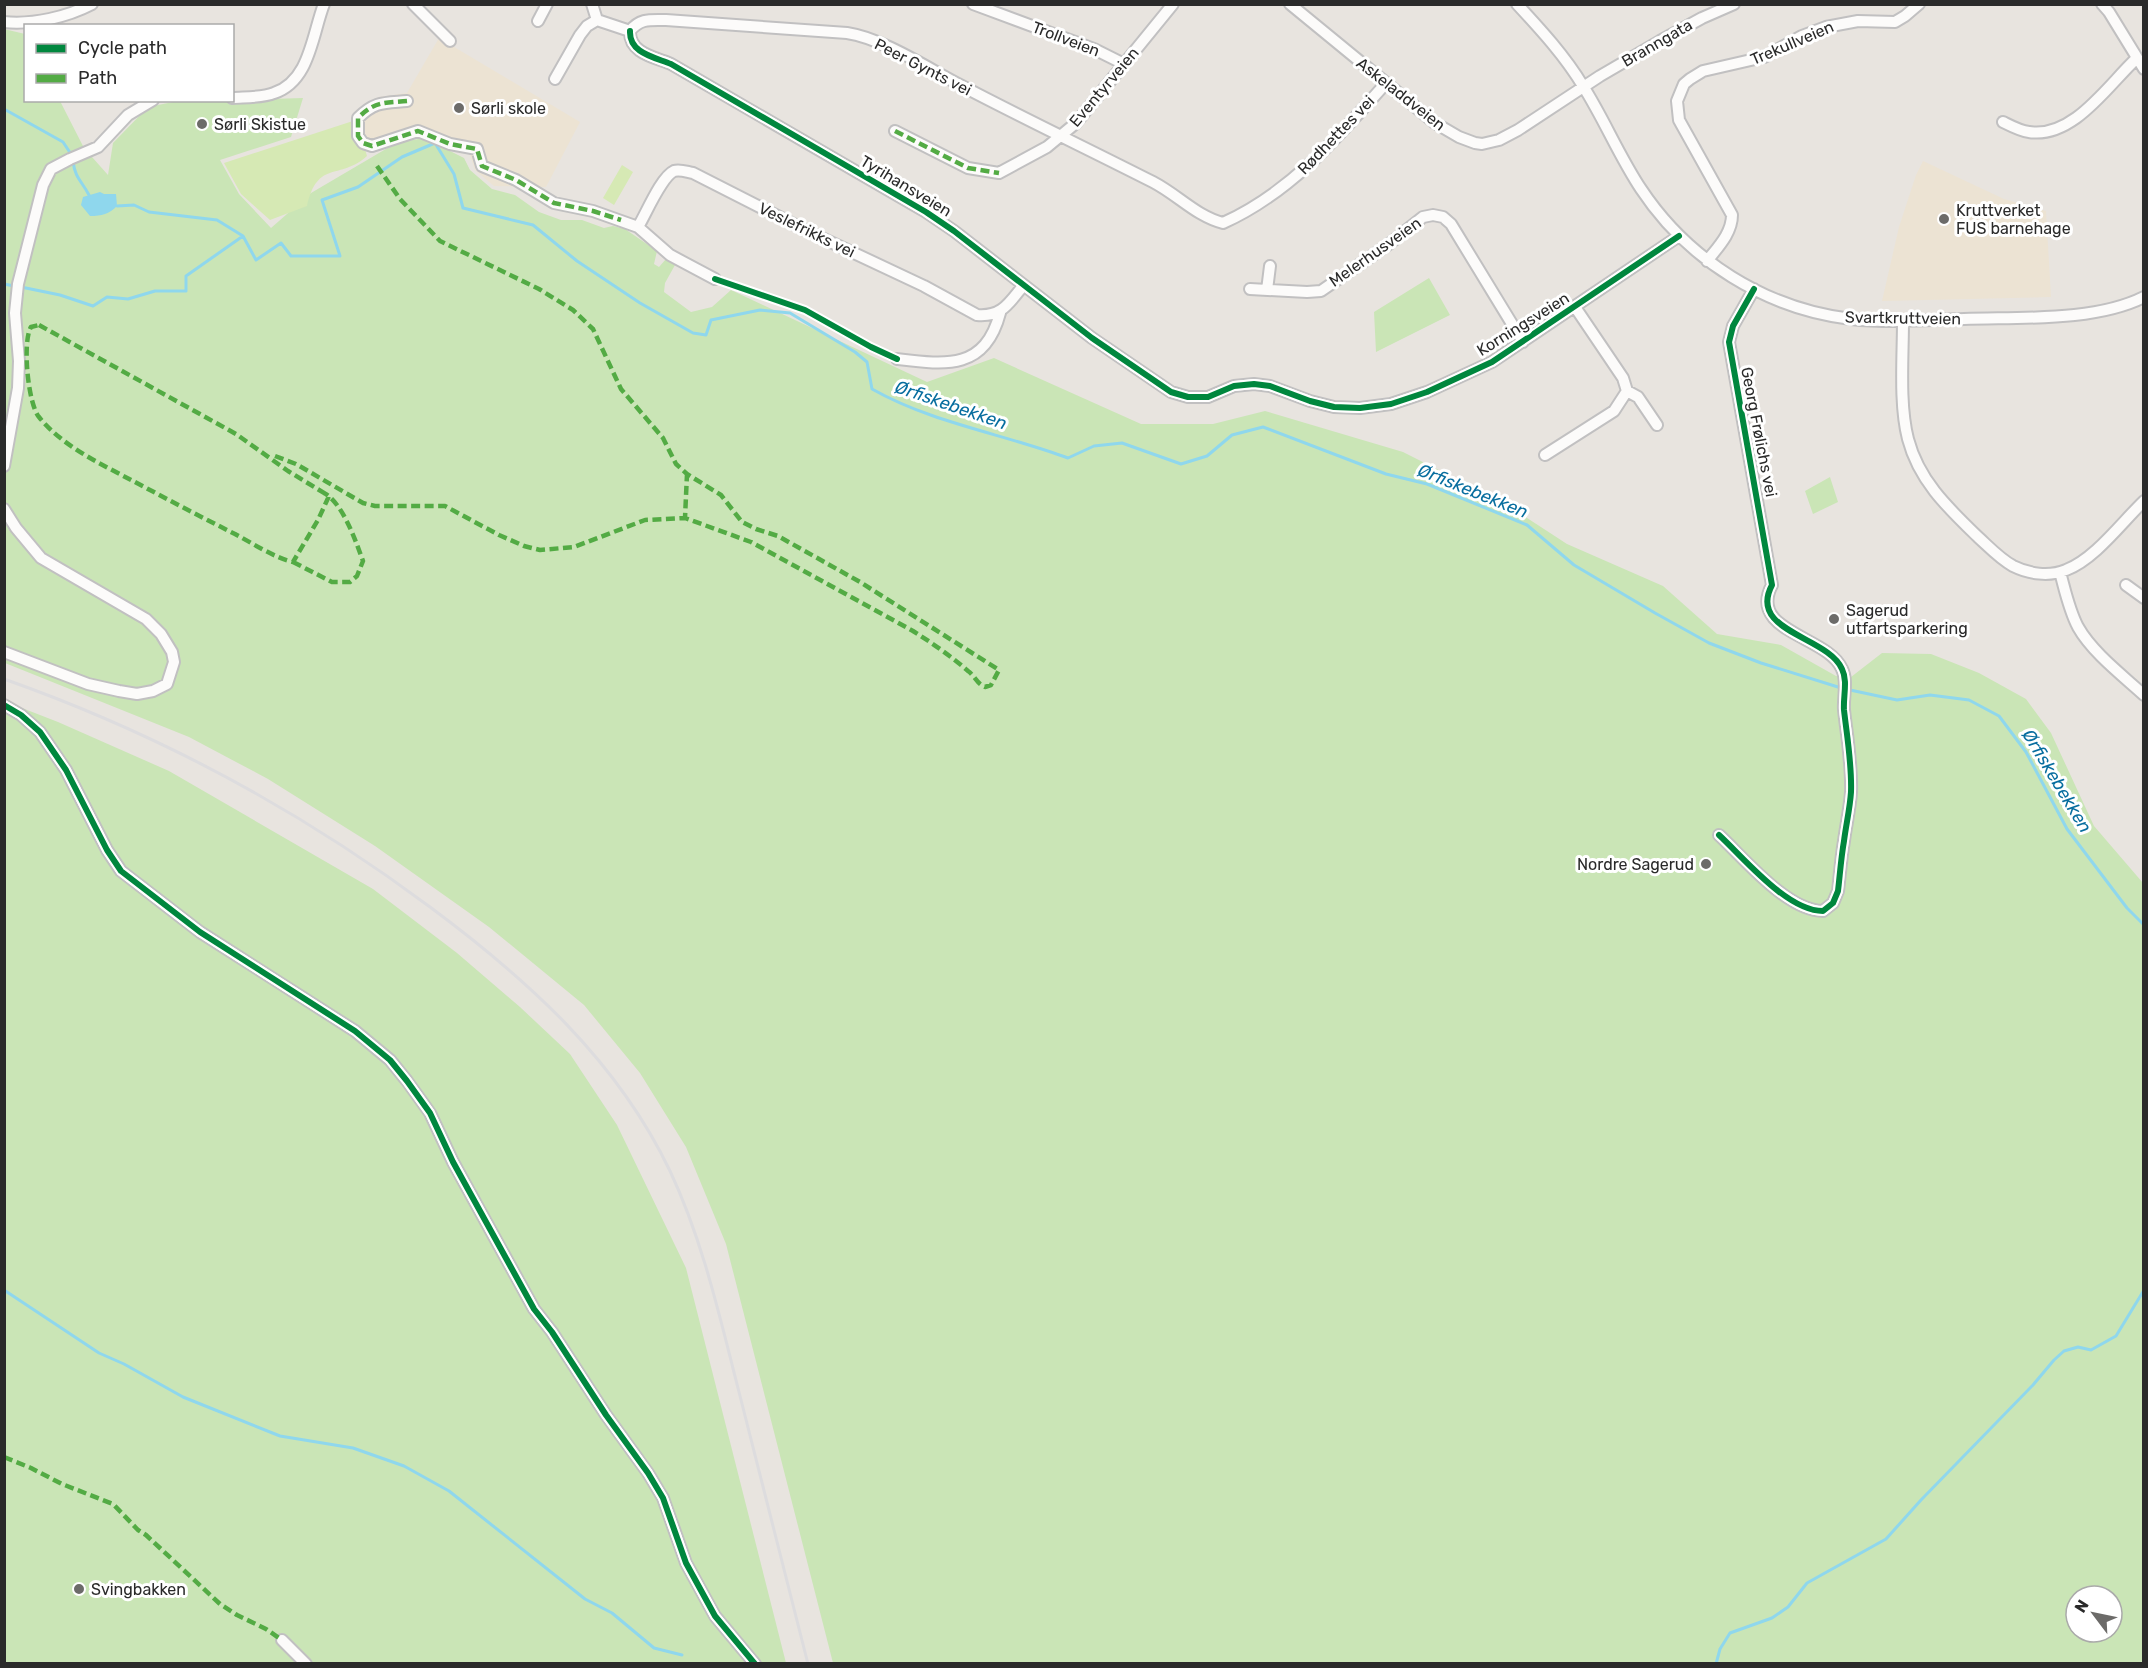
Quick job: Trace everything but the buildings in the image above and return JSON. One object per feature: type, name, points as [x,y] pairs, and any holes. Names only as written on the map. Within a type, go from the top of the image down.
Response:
[{"type":"street","points":[[4,22],[41,20],[92,4]]},
{"type":"street","points":[[234,98],[273,94],[297,78],[304,65],[324,4]]},
{"type":"street","points":[[412,4],[450,41]]},
{"type":"street","points":[[538,21],[547,4]]},
{"type":"street","points":[[592,4],[597,20]]},
{"type":"street","name":"Trollveien","points":[[973,4],[1094,49],[1124,64]]},
{"type":"street","name":"Eventyrveien","points":[[895,130],[968,168],[999,173],[1025,160],[1060,137],[1076,123],[1173,4]]},
{"type":"street","name":"Askeladdveien","points":[[1290,4],[1444,129],[1467,141],[1482,144],[1509,135],[1585,87]]},
{"type":"street","name":"Svartkruttveien","points":[[1517,4],[1585,87],[1640,188],[1661,216],[1707,261],[1754,289],[1793,306],[1824,315],[1861,320],[1903,321],[2092,313],[2114,309],[2144,297]]},
{"type":"street","name":"Branngata","points":[[1585,87],[1660,41],[1734,4]]},
{"type":"street","name":"Trekullveien","points":[[1707,261],[1728,232],[1732,215],[1679,120],[1677,101],[1684,84],[1703,71],[1764,57],[1814,31],[1837,23],[1895,22],[1919,4]]},
{"type":"street","points":[[2102,4],[2121,30],[2136,59],[2144,69]]},
{"type":"street","points":[[597,20],[630,31]]},
{"type":"street","points":[[555,79],[580,36],[597,20]]},
{"type":"street","name":"Peer Gynts vei","points":[[630,31],[636,23],[644,20],[666,20],[853,34],[889,48],[1156,184],[1199,213],[1224,224]]},
{"type":"street","name":"Tyrihansveien","points":[[630,31],[631,44],[636,49],[671,64],[926,212],[1092,338],[1161,386]]},
{"type":"street","points":[[2003,122],[2030,133],[2055,130],[2067,124],[2091,105],[2136,59]]},
{"type":"street","name":"Rødhettes vei","points":[[1224,224],[1295,177],[1336,139],[1386,83]]},
{"type":"street","points":[[406,101],[380,103],[369,107],[358,118],[358,136],[363,143],[372,146],[418,131],[450,144],[477,149],[482,166],[516,180],[554,203],[593,211],[638,227],[670,255],[716,279]]},
{"type":"street","points":[[4,466],[18,388],[19,361],[15,313],[18,290],[43,184],[51,170],[102,145],[128,115],[150,102]]},
{"type":"street","name":"Veslefrikks vei","points":[[638,227],[664,181],[674,171],[682,170],[693,173],[805,230],[924,286],[965,310],[987,316],[1000,313]]},
{"type":"street","name":"Melerhusveien","points":[[1250,289],[1321,291],[1389,244],[1423,217],[1433,215],[1443,217],[1451,224],[1523,342]]},
{"type":"street","name":"Korningsveien","points":[[1161,386],[1188,397],[1208,397],[1234,386],[1254,384],[1270,386],[1334,407],[1360,408],[1390,404],[1427,392],[1492,362],[1679,236]]},
{"type":"street","points":[[1267,290],[1270,266]]},
{"type":"street","points":[[897,359],[928,362],[961,360],[976,354],[987,344],[1000,313],[1023,286]]},
{"type":"street","name":"Georg Frølichs vei","points":[[1719,835],[1758,874],[1802,905],[1823,911],[1833,903],[1838,891],[1851,794],[1851,765],[1844,706],[1844,673],[1830,653],[1784,629],[1771,613],[1767,600],[1772,585],[1729,342],[1733,326],[1754,289]]},
{"type":"street","points":[[1575,307],[1623,378],[1627,391],[1638,397],[1657,425]]},
{"type":"street","points":[[1903,321],[1903,405],[1905,429],[1914,458],[1928,484],[1950,510],[2005,561],[2034,573],[2060,572],[2072,567],[2086,558],[2144,501]]},
{"type":"street","points":[[1545,455],[1614,411],[1627,391]]},
{"type":"street","points":[[4,509],[15,528],[41,558],[146,619],[161,634],[172,652],[174,662],[167,684],[153,691],[136,694],[88,684],[4,652]]},
{"type":"street","points":[[2060,572],[2073,617],[2082,634],[2093,648],[2144,695]]},
{"type":"street","points":[[2126,585],[2144,598]]},
{"type":"street","points":[[4,705],[21,715],[40,732],[66,770],[107,850],[121,871],[200,932],[355,1031],[390,1060],[407,1081],[430,1113],[453,1162],[534,1309],[552,1332],[658,1490],[686,1563],[715,1616],[755,1664]]},
{"type":"street","points":[[282,1640],[306,1664]]},
{"type":"shaded area","name":"Sørli skole","points":[[439,38],[580,122],[546,187],[494,186],[475,170],[470,155],[423,136],[364,149],[357,113],[366,103],[379,97],[407,93]]},
{"type":"shaded area","points":[[1923,161],[2004,199],[2046,211],[2051,297],[1882,301],[1899,227]]},
{"type":"green space","points":[[4,29],[24,34],[24,102],[61,102],[84,148],[108,175],[113,143],[148,107],[173,102],[234,102],[234,100],[303,98],[291,137],[220,160],[239,194],[271,228],[311,193],[396,143],[424,138],[464,158],[470,170],[492,189],[515,195],[539,212],[561,220],[582,220],[604,228],[613,226],[625,229],[657,251],[654,264],[659,267],[666,259],[675,265],[665,283],[664,292],[691,312],[712,307],[731,290],[927,382],[994,358],[1141,424],[1213,424],[1265,411],[1403,452],[1504,503],[1567,544],[1663,586],[1717,634],[1781,645],[1836,676],[1851,677],[1882,653],[1931,654],[1979,673],[2026,699],[2051,733],[2094,826],[2143,883],[2143,1663],[833,1663],[726,1244],[686,1147],[640,1073],[584,1005],[489,927],[375,846],[268,779],[189,737],[5,663]]},
{"type":"green space","points":[[356,120],[367,156],[347,168],[323,176],[312,191],[307,206],[270,220],[241,194],[224,163]]},
{"type":"green space","points":[[622,165],[633,172],[614,205],[603,198]]},
{"type":"green space","points":[[1429,278],[1450,315],[1376,352],[1374,312]]},
{"type":"green space","points":[[1830,477],[1838,502],[1813,514],[1805,491]]},
{"type":"green space","points":[[4,701],[169,771],[373,889],[457,953],[570,1054],[617,1125],[686,1268],[786,1663],[5,1663]]},
{"type":"water","points":[[100,192],[116,194],[117,206],[105,214],[90,216],[81,205],[83,197]]},
{"type":"waterway","points":[[4,109],[63,142],[71,154]]},
{"type":"waterway","name":"Ørfiskebekken","points":[[21,287],[60,295],[93,306],[107,297],[128,299],[155,291],[186,291],[186,276],[243,236],[256,260],[281,243],[291,256],[340,256],[322,200],[358,187],[402,157],[435,143],[454,174],[463,208],[533,225],[577,261],[640,303],[693,333],[706,335],[711,320],[760,310],[790,313],[855,352],[867,362],[872,389],[895,401],[919,411],[1068,458],[1094,446],[1122,443],[1181,464],[1207,456],[1232,435],[1263,427],[1386,474],[1427,484],[1527,525],[1574,565],[1709,643],[1761,663],[1838,687]]},
{"type":"waterway","points":[[73,161],[77,175],[89,195]]},
{"type":"waterway","points":[[117,206],[134,205],[149,212],[217,220],[243,236]]},
{"type":"waterway","name":"Ørfiskebekken","points":[[4,284],[14,286]]},
{"type":"waterway","name":"Ørfiskebekken","points":[[1850,690],[1897,700],[1930,695],[1969,700],[1999,716],[2026,752],[2067,829],[2127,908],[2144,925]]},
{"type":"waterway","points":[[4,1290],[99,1353],[124,1364],[183,1397],[280,1436],[353,1448],[404,1466],[449,1491],[585,1599],[612,1613],[654,1648],[682,1655]]},
{"type":"waterway","points":[[1716,1664],[1720,1649],[1730,1633],[1772,1618],[1788,1607],[1807,1583],[1886,1539],[2064,1351],[2078,1347],[2091,1350],[2116,1336],[2144,1290]]},
{"type":"railway","points":[[4,679],[61,700],[172,749],[278,806],[330,838],[466,934],[535,993],[596,1058],[624,1093],[648,1131],[670,1171],[692,1225],[718,1308],[808,1664]]},
{"type":"marked path","points":[[407,101],[386,103],[364,112],[358,118],[358,136],[363,143],[372,146],[418,131],[450,144],[477,149],[482,166],[516,180],[554,203],[593,211],[621,220]]},
{"type":"marked path","points":[[895,131],[968,168],[999,173]]},
{"type":"marked path","points":[[377,166],[400,199],[440,241],[539,289],[573,310],[593,329],[621,389],[663,438],[676,464],[687,474],[721,495],[742,522],[778,536],[860,582],[999,670],[991,685],[982,686],[955,660],[913,631],[751,542],[685,518],[687,474]]},
{"type":"marked path","points":[[39,325],[236,434],[288,471],[329,496],[318,520],[293,562],[264,550],[95,461],[70,446],[48,427],[35,410],[29,387],[28,335],[31,327],[39,325]]},
{"type":"marked path","points":[[275,456],[296,464],[363,503],[375,506],[445,506],[499,535],[540,550],[574,547],[645,520],[685,518]]},
{"type":"marked path","points":[[293,562],[332,582],[350,582],[357,576],[363,561],[357,544],[343,514],[331,498],[324,493]]},
{"type":"marked path","points":[[4,1457],[62,1484],[113,1504],[138,1530],[220,1604],[282,1640]]},
{"type":"cycle path","points":[[630,31],[634,44],[644,53],[671,64],[926,212],[1092,338],[1171,392],[1188,397],[1208,397],[1234,386],[1254,384],[1270,386],[1334,407],[1360,408],[1391,404],[1427,392],[1492,362],[1679,236]]},
{"type":"cycle path","points":[[715,279],[805,310],[897,359]]},
{"type":"cycle path","points":[[1719,835],[1767,882],[1795,902],[1809,909],[1823,911],[1833,903],[1838,891],[1851,792],[1844,710],[1845,679],[1842,669],[1834,658],[1779,624],[1770,613],[1767,601],[1772,585],[1729,342],[1733,326],[1754,289]]},
{"type":"cycle path","points":[[4,705],[21,715],[40,732],[66,770],[107,850],[121,871],[200,932],[355,1031],[390,1060],[407,1081],[430,1113],[453,1162],[534,1309],[552,1332],[663,1498],[686,1563],[715,1616],[755,1664]]},
{"type":"place","name":"Sørli skole","points":[[459,108]]},
{"type":"place","name":"Sørli Skistue","points":[[202,124]]},
{"type":"place","name":"Kruttverket FUS barnehage","points":[[1944,219]]},
{"type":"place","name":"Sagerud utfartsparkering","points":[[1834,619]]},
{"type":"place","name":"Nordre Sagerud","points":[[1706,864]]},
{"type":"place","name":"Svingbakken","points":[[79,1589]]}]
